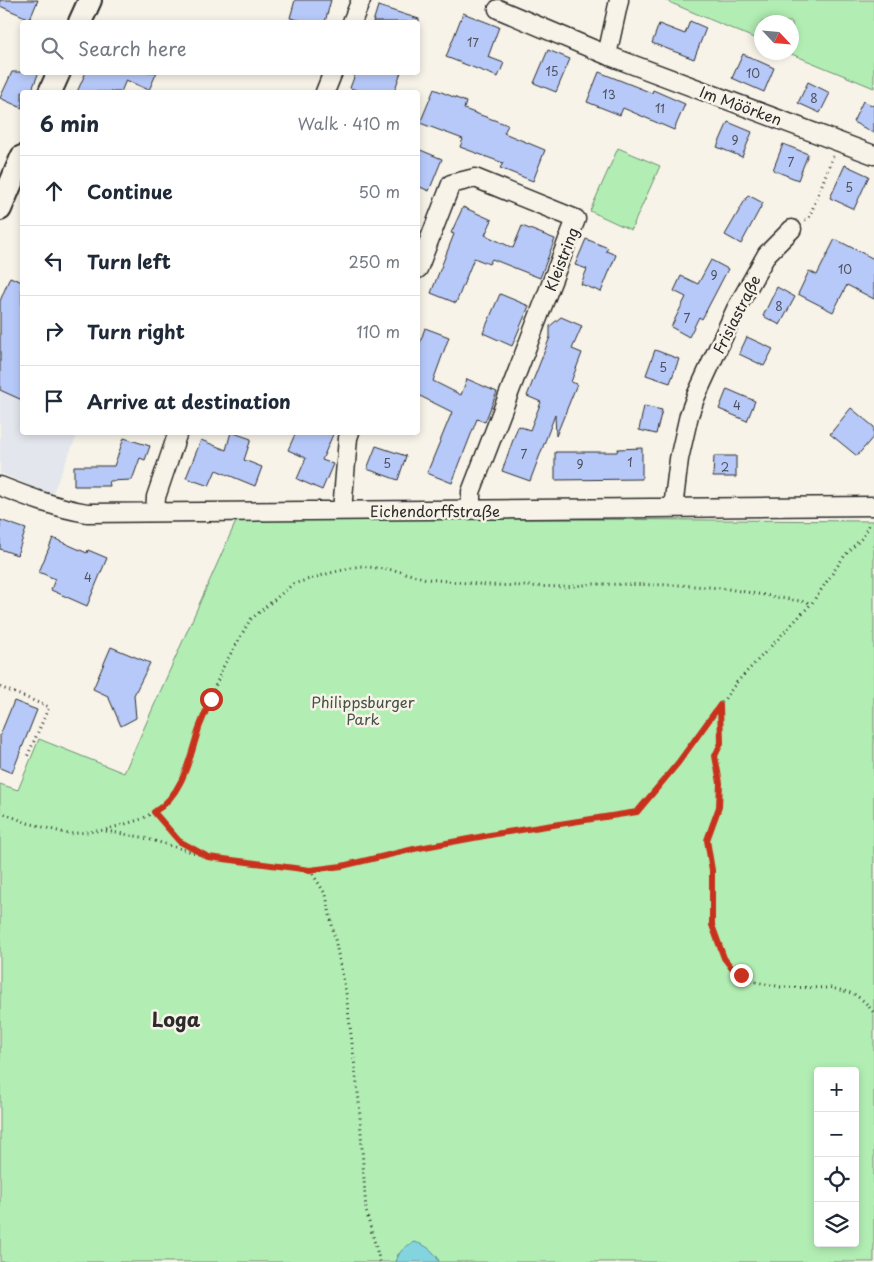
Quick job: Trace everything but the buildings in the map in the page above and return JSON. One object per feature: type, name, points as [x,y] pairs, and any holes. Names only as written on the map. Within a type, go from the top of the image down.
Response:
[{"type":"main road","points":[[81,20],[90,0]]},
{"type":"main road","points":[[51,90],[58,75]]},
{"type":"main road","points":[[0,209],[20,162]]},
{"type":"street","points":[[353,20],[360,0]]},
{"type":"street","points":[[607,55],[619,0]]},
{"type":"street","name":"Im Möörken","points":[[498,9],[607,55],[874,155]]},
{"type":"street","points":[[326,90],[332,75]]},
{"type":"street","name":"Kleistring","points":[[420,264],[451,184],[475,178],[576,219],[472,492],[471,510]]},
{"type":"street","name":"Frisiastraße","points":[[673,508],[679,459],[689,415],[696,396],[736,309],[767,254],[792,229]]},
{"type":"street","points":[[155,512],[156,497],[177,435]]},
{"type":"street","points":[[342,511],[349,435]]},
{"type":"street","name":"Eichendorffstraße","points":[[0,486],[36,500],[87,513],[673,508],[872,513]]},
{"type":"path","points":[[792,229],[809,218],[839,141]]},
{"type":"path","points":[[105,830],[141,837],[208,857],[310,870],[342,866],[414,849],[501,833],[637,812],[678,763],[737,682],[812,603],[846,555],[863,537],[872,513]]},
{"type":"path","points":[[0,812],[28,823],[69,834],[105,830],[142,819],[164,806],[179,784],[192,755],[199,728],[222,668],[250,620],[293,584],[360,566],[394,570],[427,579],[462,584],[565,587],[594,584],[680,585],[722,588],[812,603]]},
{"type":"path","points":[[0,687],[49,707],[27,757]]},
{"type":"path","points":[[720,705],[721,743],[715,756],[720,783],[719,807],[707,840],[712,870],[712,925],[724,958],[741,975],[751,980],[781,987],[822,988],[844,991],[854,994],[865,1002],[874,1013]]},
{"type":"path","points":[[154,812],[179,841],[208,857]]},
{"type":"path","points":[[310,870],[326,895],[346,994],[360,1110],[366,1211],[380,1262]]},
{"type":"shaded area","points":[[0,319],[20,328],[20,435],[77,435],[52,495],[0,473]]},
{"type":"green space","points":[[664,0],[874,0],[874,88],[799,57],[799,15],[754,15],[754,38]]},
{"type":"green space","points":[[618,148],[660,166],[631,230],[590,211]]},
{"type":"green space","name":"Philippsburger Park","points":[[238,517],[874,521],[874,1262],[439,1262],[437,1256],[398,1254],[396,1262],[43,1262],[26,1260],[0,1262],[0,784],[18,790],[39,739],[124,773]]},
{"type":"water","points":[[414,1242],[429,1249],[435,1254],[439,1262],[396,1262],[402,1250]]},
{"type":"district","name":"Loga","points":[[176,1019]]},
{"type":"route","points":[[211,699],[199,728],[192,755],[179,784],[164,806],[154,812],[179,841],[208,857],[310,870],[342,866],[414,849],[501,833],[637,812],[678,763],[720,705],[721,743],[715,756],[720,783],[719,807],[707,840],[712,870],[712,925],[724,958],[741,975]]}]
